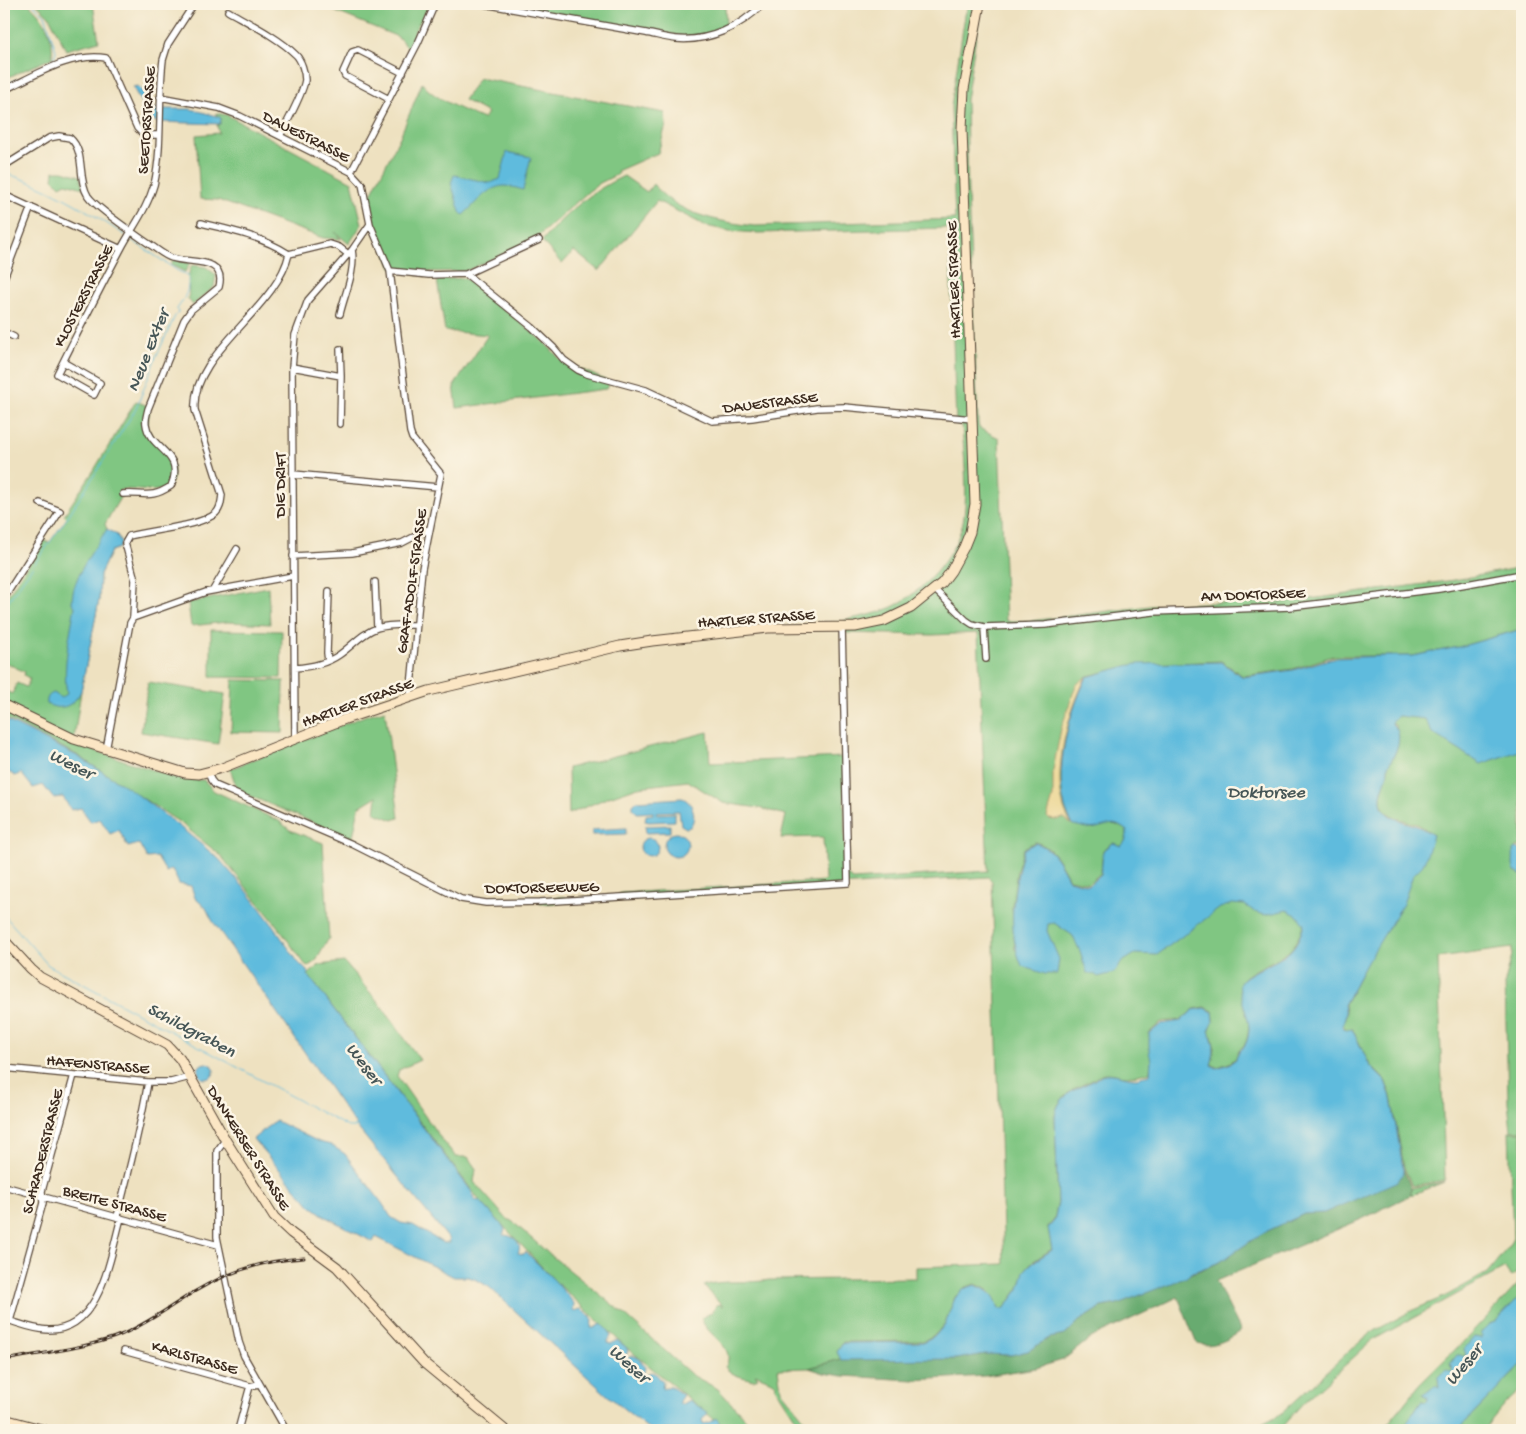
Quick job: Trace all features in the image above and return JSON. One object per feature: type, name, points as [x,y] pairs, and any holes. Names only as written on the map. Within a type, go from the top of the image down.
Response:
[{"type":"main road","name":"HARTLER STRASSE","points":[[4,705],[74,739],[185,774],[199,774],[295,739],[345,718],[450,685],[637,643],[768,628],[842,627],[873,624],[898,615],[918,603],[934,590],[951,571],[970,532],[976,504],[962,129],[964,88],[980,4]]},
{"type":"main road","name":"DANKERSER STRASSE","points":[[4,940],[40,977],[167,1045],[180,1059],[226,1141],[274,1217],[291,1233],[337,1267],[424,1363],[505,1430]]},
{"type":"main road","points":[[4,1419],[46,1430]]},
{"type":"street","name":"SEETORSTRASSE","points":[[129,236],[147,204],[154,185],[157,166],[162,69],[166,48],[194,4]]},
{"type":"street","points":[[352,172],[403,73],[435,4]]},
{"type":"street","points":[[484,4],[665,38],[690,40],[708,37],[733,27],[746,19],[763,4]]},
{"type":"street","points":[[228,11],[283,45],[297,56],[301,63],[305,80],[298,100],[280,136]]},
{"type":"street","points":[[389,99],[345,76],[342,72],[352,52],[358,50],[403,73]]},
{"type":"street","points":[[4,90],[79,58],[98,56],[106,58],[137,128],[144,135],[159,135]]},
{"type":"street","name":"DAUESTRASSE","points":[[160,99],[219,108],[240,116],[352,172],[362,184],[370,224],[390,271]]},
{"type":"street","points":[[4,166],[49,138],[60,136],[70,138],[77,148],[84,187],[88,196],[129,236],[171,258],[202,263],[217,270],[220,281],[219,287],[191,310],[184,320],[148,409],[145,422],[146,429],[173,463],[175,470],[171,486],[161,492],[150,495],[123,494]]},
{"type":"street","points":[[4,195],[121,249]]},
{"type":"street","points":[[4,278],[32,207]]},
{"type":"street","points":[[200,223],[256,238],[278,246],[289,254],[330,244],[350,252],[354,259],[340,314]]},
{"type":"street","name":"DIE DRIFT","points":[[295,739],[292,367],[295,335],[308,300],[350,252],[370,224]]},
{"type":"street","name":"KLOSTERSTRASSE","points":[[63,362],[100,383],[94,395],[57,374],[63,362],[121,249],[129,236]]},
{"type":"street","points":[[390,271],[466,274],[539,240]]},
{"type":"street","points":[[106,750],[122,662],[130,623],[133,618],[135,580],[124,546],[126,540],[129,536],[204,521],[216,514],[221,506],[222,495],[195,410],[194,400],[197,387],[220,350],[274,288],[287,264],[289,254]]},
{"type":"street","name":"GRAF-ADOLF-STRASSE","points":[[390,271],[410,432],[412,438],[441,474],[422,569],[410,697]]},
{"type":"street","name":"DAUESTRASSE","points":[[466,274],[532,327],[564,360],[578,370],[646,390],[712,422],[817,408],[844,407],[973,419]]},
{"type":"street","points":[[4,332],[14,337]]},
{"type":"street","points":[[340,349],[340,424]]},
{"type":"street","points":[[292,367],[341,376]]},
{"type":"street","points":[[293,474],[438,487]]},
{"type":"street","points":[[4,598],[60,511],[40,503]]},
{"type":"street","points":[[293,556],[352,553],[402,543],[429,530]]},
{"type":"street","points":[[213,590],[237,549]]},
{"type":"street","name":"AM DOKTORSEE","points":[[934,590],[966,620],[972,624],[984,627],[1044,625],[1186,609],[1290,607],[1439,589],[1522,574]]},
{"type":"street","points":[[133,618],[213,590],[293,576]]},
{"type":"street","points":[[375,582],[377,628]]},
{"type":"street","points":[[328,661],[329,590]]},
{"type":"street","points":[[295,668],[310,667],[328,661],[365,634],[377,628],[416,625]]},
{"type":"street","name":"DOKTORSEEWEG","points":[[208,772],[215,784],[352,844],[461,898],[486,903],[550,902],[848,883],[842,627]]},
{"type":"street","points":[[984,627],[986,659]]},
{"type":"street","name":"HAFENSTRASSE","points":[[4,1068],[148,1082],[171,1082],[190,1077]]},
{"type":"street","name":"SCHRADERSTRASSE","points":[[7,1320],[43,1203],[42,1190],[74,1075]]},
{"type":"street","points":[[7,1320],[48,1330],[70,1324],[85,1314],[99,1294],[119,1218],[148,1082]]},
{"type":"street","points":[[226,1141],[222,1143],[217,1152],[218,1245],[239,1342],[244,1356],[286,1430]]},
{"type":"street","name":"BREITE STRASSE","points":[[4,1186],[218,1245]]},
{"type":"street","name":"KARLSTRASSE","points":[[124,1351],[250,1386],[259,1384]]},
{"type":"street","points":[[238,1430],[250,1386]]},
{"type":"green space","points":[[4,4],[29,4],[35,9],[44,21],[50,35],[52,58],[4,79]]},
{"type":"green space","points":[[36,4],[93,4],[99,41],[66,50],[49,16]]},
{"type":"green space","points":[[317,4],[430,4],[414,32],[414,40],[410,50],[398,37]]},
{"type":"green space","points":[[499,4],[725,4],[726,27],[708,34],[687,37]]},
{"type":"green space","points":[[969,4],[981,4],[966,100],[968,197],[978,422],[979,428],[999,438],[1006,621],[1030,621],[1149,606],[1287,602],[1455,580],[1522,567],[1522,629],[1459,647],[1412,656],[1333,656],[1293,669],[1243,676],[1221,661],[1136,665],[1087,676],[1070,721],[1061,768],[1102,825],[1112,824],[1121,827],[1127,831],[1126,837],[1121,846],[1113,843],[1103,850],[1101,873],[1089,883],[1069,879],[1056,856],[1042,844],[1035,842],[1024,848],[1017,871],[1012,907],[1015,950],[1045,930],[1047,923],[1054,920],[1122,960],[1220,907],[1232,903],[1287,909],[1298,915],[1304,924],[1296,942],[1289,951],[1255,970],[1241,982],[1240,990],[1249,1027],[1246,1042],[1236,1058],[1229,1063],[1217,1067],[1211,1064],[1214,1047],[1209,1030],[1214,1019],[1213,1011],[1205,1007],[1194,1009],[1181,1020],[1161,1022],[1149,1033],[1150,1072],[1130,1076],[1101,1074],[1063,1098],[1055,1116],[1058,1202],[1054,1220],[1048,1227],[1052,1249],[1032,1262],[1025,1270],[1019,1288],[1004,1309],[999,1309],[991,1293],[975,1284],[964,1288],[955,1297],[945,1323],[936,1334],[923,1341],[843,1342],[837,1351],[841,1359],[809,1368],[778,1369],[781,1390],[813,1430],[803,1430],[775,1387],[776,1384],[774,1382],[755,1374],[758,1378],[753,1380],[742,1377],[725,1367],[728,1354],[725,1348],[704,1325],[701,1318],[711,1313],[718,1304],[723,1306],[704,1286],[718,1283],[769,1280],[916,1278],[916,1267],[1004,1264],[992,881],[988,877],[540,904],[540,898],[615,897],[621,893],[825,881],[823,837],[781,838],[786,815],[759,808],[723,803],[688,781],[638,787],[569,814],[568,768],[708,732],[710,763],[844,757],[845,873],[853,880],[988,871],[978,633],[932,635],[845,633],[845,620],[884,611],[908,598],[919,589],[930,579],[948,556],[961,530],[966,494],[962,425],[956,424],[949,228],[758,233],[729,231],[706,226],[657,201],[599,271],[574,251],[562,264],[542,241],[579,204],[601,188],[624,176],[647,192],[653,184],[674,203],[699,215],[755,226],[955,219],[951,107],[965,15]]},
{"type":"green space","points":[[479,78],[665,113],[666,125],[658,153],[617,171],[618,174],[589,191],[535,239],[466,271],[421,272],[397,270],[392,267],[380,240],[369,198],[400,137],[422,83],[441,99],[483,119],[488,113],[464,100]]},
{"type":"green space","points":[[216,113],[227,115],[352,182],[362,224],[349,244],[335,232],[341,239],[323,238],[218,200],[200,199],[196,135],[219,133],[217,125],[220,124],[220,117]]},
{"type":"green space","points":[[54,171],[63,171],[80,176],[83,188],[66,183],[60,186],[53,179]]},
{"type":"green space","points":[[173,260],[190,263],[185,272],[171,265]]},
{"type":"green space","points":[[192,265],[206,267],[216,275],[214,287],[193,305],[188,299],[189,277]]},
{"type":"green space","points":[[463,278],[468,280],[542,340],[562,361],[610,382],[606,389],[457,408],[454,386],[488,335],[445,331],[437,280]]},
{"type":"green space","points":[[136,401],[150,407],[147,429],[170,460],[173,468],[173,477],[168,487],[164,489],[120,490],[118,493],[121,496],[105,524],[107,529],[117,535],[121,542],[119,548],[111,551],[100,574],[99,600],[72,743],[183,780],[204,780],[214,791],[279,821],[290,830],[323,843],[329,938],[316,961],[307,967],[275,923],[221,856],[182,824],[77,755],[4,717],[4,690],[12,694],[17,683],[26,687],[30,679],[24,675],[25,672],[4,662],[4,601],[44,540],[49,543],[67,518],[64,515]]},
{"type":"green space","points":[[268,587],[270,624],[227,622],[191,626],[188,603]]},
{"type":"green space","points":[[211,630],[282,631],[281,678],[211,677]]},
{"type":"green space","points":[[233,680],[284,681],[283,733],[231,732]]},
{"type":"green space","points":[[148,682],[225,694],[218,744],[141,732]]},
{"type":"green space","points":[[385,710],[399,818],[393,820],[375,813],[377,796],[359,807],[352,842],[312,822],[238,791],[230,769],[367,715]]},
{"type":"green space","points":[[1398,715],[1425,718],[1522,749],[1522,848],[1517,846],[1513,851],[1522,874],[1522,1131],[1511,1131],[1508,1102],[1505,982],[1512,948],[1438,958],[1445,1180],[1412,1186],[1404,1167],[1391,1096],[1385,1080],[1370,1065],[1352,1028],[1346,1029],[1343,1025],[1346,1013],[1345,1004],[1413,874],[1424,859],[1433,834],[1419,825],[1390,815],[1382,806],[1381,795],[1388,765],[1398,745],[1397,730],[1392,723],[1393,718]]},
{"type":"green space","points":[[344,962],[380,1004],[420,1060],[399,1070],[397,1076],[456,1157],[468,1157],[476,1169],[474,1182],[506,1218],[623,1313],[692,1375],[718,1389],[755,1429],[727,1430],[626,1347],[555,1281],[480,1201],[308,975],[319,965]]},
{"type":"green space","points":[[1509,1132],[1522,1132],[1522,1294],[1495,1322],[1489,1324],[1481,1333],[1483,1335],[1482,1339],[1474,1337],[1464,1357],[1450,1364],[1453,1371],[1438,1381],[1439,1387],[1424,1394],[1427,1395],[1427,1402],[1421,1401],[1402,1430],[1383,1430],[1420,1384],[1521,1281],[1517,1273],[1511,1277],[1505,1268],[1373,1340],[1303,1403],[1279,1430],[1250,1430],[1281,1414],[1361,1340],[1413,1310],[1446,1296],[1487,1273],[1509,1246],[1513,1238]]},
{"type":"green space","points":[[1403,1168],[1411,1188],[1411,1195],[1362,1219],[1216,1281],[1241,1331],[1220,1342],[1207,1345],[1196,1342],[1178,1297],[1091,1338],[1063,1360],[1036,1368],[985,1376],[913,1380],[843,1376],[809,1368],[841,1359],[957,1359],[985,1354],[1011,1355],[1028,1351],[1049,1338],[1065,1335],[1079,1321],[1101,1307],[1117,1304],[1220,1262],[1261,1234],[1304,1214],[1324,1213],[1403,1174]]},
{"type":"green space","points":[[1444,1182],[1411,1195],[1411,1188]]},
{"type":"green space","points":[[1522,1364],[1522,1389],[1505,1404],[1483,1430],[1458,1430]]},
{"type":"sand","points":[[1086,677],[1066,731],[1060,771],[1064,809],[1072,825],[1064,818],[1056,820],[1047,817],[1053,797],[1053,770],[1061,729],[1076,685]]},
{"type":"water","points":[[138,86],[153,109],[191,109],[220,117],[220,124],[157,122],[148,118],[133,87]]},
{"type":"water","points":[[507,152],[531,157],[523,190],[514,187],[498,187],[481,197],[463,215],[460,212],[451,183],[454,175],[490,183],[500,179]]},
{"type":"water","points":[[107,529],[117,535],[121,542],[119,548],[111,551],[100,574],[99,600],[81,691],[75,700],[67,706],[52,706],[47,704],[49,695],[54,693],[61,698],[67,694],[65,673],[75,606],[72,603],[73,593],[84,564]]},
{"type":"water","name":"Doktorsee","points":[[1522,629],[1522,750],[1481,764],[1432,733],[1425,719],[1398,716],[1393,720],[1392,724],[1396,728],[1399,739],[1394,756],[1388,766],[1381,796],[1382,807],[1395,819],[1421,828],[1433,835],[1423,865],[1413,875],[1403,904],[1366,964],[1344,1005],[1346,1014],[1342,1026],[1346,1030],[1352,1029],[1370,1066],[1385,1081],[1391,1097],[1403,1168],[1403,1174],[1398,1181],[1324,1213],[1304,1214],[1261,1234],[1220,1262],[1193,1272],[1185,1278],[1117,1304],[1101,1307],[1079,1321],[1065,1335],[1049,1338],[1028,1351],[1011,1355],[985,1354],[957,1359],[841,1360],[837,1352],[843,1343],[923,1342],[936,1335],[945,1324],[955,1298],[963,1289],[975,1285],[990,1294],[999,1309],[1004,1309],[1019,1289],[1024,1271],[1032,1263],[1052,1250],[1048,1228],[1054,1221],[1058,1203],[1055,1117],[1059,1104],[1067,1095],[1101,1075],[1110,1074],[1140,1078],[1150,1074],[1149,1034],[1161,1024],[1181,1021],[1193,1010],[1205,1008],[1213,1012],[1214,1021],[1209,1031],[1214,1048],[1211,1065],[1217,1068],[1229,1064],[1236,1059],[1246,1043],[1249,1033],[1240,992],[1240,983],[1248,975],[1278,960],[1289,952],[1296,943],[1303,928],[1304,925],[1298,916],[1287,910],[1265,915],[1255,912],[1245,905],[1232,904],[1220,908],[1157,955],[1135,954],[1122,962],[1114,973],[1098,977],[1087,973],[1080,951],[1072,935],[1054,923],[1048,924],[1047,931],[1059,959],[1057,974],[1045,974],[1022,966],[1014,937],[1013,908],[1014,893],[1024,849],[1035,843],[1042,845],[1056,857],[1069,880],[1089,885],[1101,874],[1103,851],[1113,843],[1121,846],[1126,837],[1127,831],[1116,825],[1091,829],[1073,825],[1066,809],[1062,791],[1061,771],[1064,751],[1073,711],[1087,677],[1136,664],[1221,662],[1243,677],[1293,670],[1333,658],[1412,656],[1459,647]]},
{"type":"water","name":"Weser","points":[[4,719],[77,756],[130,789],[219,859],[247,891],[298,962],[309,973],[308,975],[472,1192],[474,1200],[480,1201],[503,1226],[505,1230],[503,1235],[510,1236],[516,1240],[519,1246],[518,1253],[524,1254],[526,1252],[555,1281],[574,1303],[573,1311],[581,1309],[588,1314],[592,1321],[591,1328],[601,1324],[609,1331],[611,1336],[608,1343],[611,1344],[617,1340],[626,1347],[628,1351],[625,1359],[632,1356],[636,1357],[645,1368],[643,1374],[651,1372],[656,1374],[663,1382],[662,1389],[670,1386],[683,1395],[679,1404],[689,1400],[708,1413],[702,1420],[703,1424],[716,1418],[725,1430],[650,1430],[607,1395],[489,1287],[469,1277],[454,1277],[376,1237],[373,1242],[326,1217],[311,1206],[253,1139],[276,1121],[319,1142],[331,1145],[345,1154],[391,1217],[401,1223],[413,1225],[443,1243],[449,1243],[448,1238],[357,1127],[212,920],[206,908],[195,898],[191,886],[179,884],[172,869],[166,872],[157,857],[147,858],[139,844],[128,847],[119,830],[110,834],[100,819],[91,822],[81,808],[71,810],[63,797],[53,798],[43,785],[33,788],[21,773],[15,776],[4,769]]},
{"type":"water","points":[[682,798],[692,807],[694,815],[690,827],[686,828],[681,825],[679,811],[656,812],[657,814],[675,813],[675,821],[649,822],[645,821],[646,815],[653,814],[653,812],[637,813],[633,809],[633,805],[637,801]]},
{"type":"water","points":[[670,825],[670,832],[646,833],[645,826]]},
{"type":"water","points":[[626,828],[626,834],[592,835],[592,830]]},
{"type":"water","points":[[676,833],[681,834],[687,840],[687,850],[681,856],[676,857],[671,856],[665,850],[664,845],[665,840],[671,834]]},
{"type":"water","points":[[649,838],[655,841],[658,847],[655,853],[649,856],[643,853],[640,847],[643,841]]},
{"type":"water","points":[[1515,848],[1522,850],[1522,876],[1514,871],[1513,850]]},
{"type":"water","points":[[206,1063],[214,1071],[206,1079],[198,1071]]},
{"type":"water","name":"Weser","points":[[1522,1294],[1522,1364],[1458,1430],[1402,1430],[1421,1401],[1426,1402],[1428,1400],[1427,1396],[1423,1394],[1435,1385],[1439,1387],[1438,1378],[1446,1370],[1453,1371],[1450,1364],[1457,1355],[1465,1357],[1464,1349],[1474,1337],[1482,1338],[1480,1333],[1489,1324],[1495,1322]]},
{"type":"waterway","name":"Neue Exter","points":[[33,4],[45,15],[56,51],[53,61],[45,67]]},
{"type":"waterway","name":"Neue Exter","points":[[4,85],[37,71]]},
{"type":"waterway","name":"Neue Exter","points":[[4,173],[36,184],[82,208],[125,235]]},
{"type":"waterway","name":"Neue Exter","points":[[4,607],[67,518],[136,409],[156,357],[186,293],[188,275],[178,271],[130,239]]},
{"type":"waterway","name":"Schildgraben","points":[[4,915],[48,965],[348,1127],[357,1127]]},
{"type":"railway","points":[[4,1360],[80,1347],[110,1339],[141,1325],[192,1293],[232,1273],[260,1264],[304,1258]]}]
